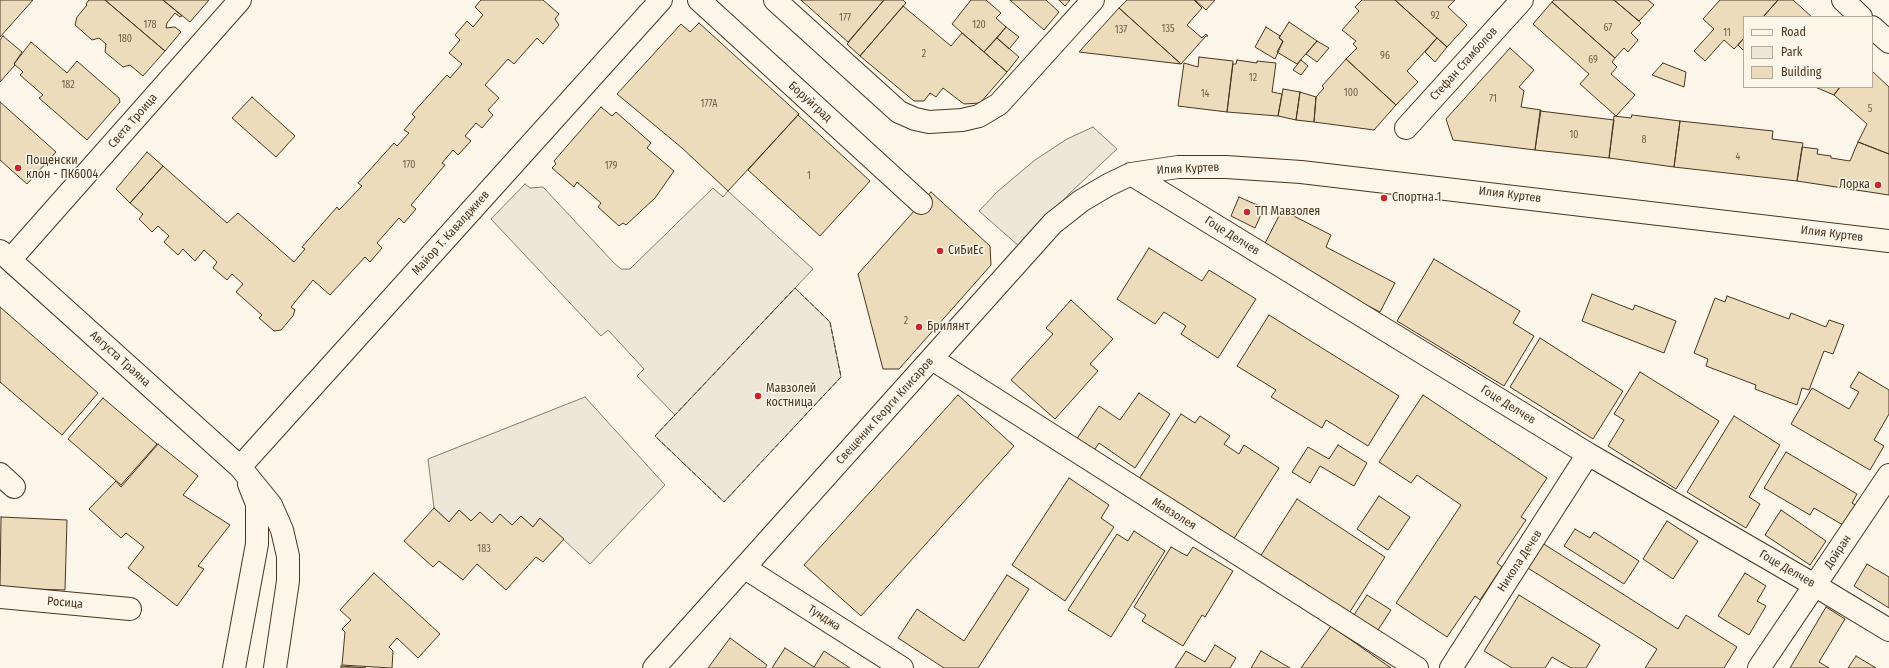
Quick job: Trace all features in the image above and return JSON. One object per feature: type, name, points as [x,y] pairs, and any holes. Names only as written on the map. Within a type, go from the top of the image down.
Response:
[{"type":"street","name":"Света Троица","points":[[5,255],[240,0]]},
{"type":"street","name":"Майор Т. Кавалджиев","points":[[240,467],[661,0]]},
{"type":"street","name":"Боруйград","points":[[699,0],[921,203]]},
{"type":"street","points":[[775,0],[899,112],[914,119],[929,122],[962,120],[979,116],[999,104],[1093,0]]},
{"type":"street","name":"Стефан Стамболов","points":[[1406,128],[1522,0]]},
{"type":"street","points":[[1842,0],[1860,16]]},
{"type":"street","points":[[1873,28],[1889,42]]},
{"type":"street","name":"Илия Куртев","points":[[1131,174],[1178,167],[1226,167],[1301,172],[1889,241]]},
{"type":"street","name":"Свещеник Георги Клисаров","points":[[654,668],[1053,223],[1081,201],[1131,174]]},
{"type":"street","name":"Гоце Делчев","points":[[1131,174],[1588,454],[1889,630]]},
{"type":"street","name":"Августа Траяна","points":[[5,255],[240,467],[271,505],[282,530],[288,556],[288,581],[275,668]]},
{"type":"street","name":"Мавзолея","points":[[932,359],[1416,668]]},
{"type":"street","name":"Никола Дечев","points":[[1451,668],[1588,454]]},
{"type":"street","name":"Августа Траяна","points":[[234,668],[255,554],[257,533],[255,497],[240,467]]},
{"type":"street","name":"Дойран","points":[[1759,668],[1816,586],[1889,475]]},
{"type":"street","name":"Тунджа","points":[[745,568],[902,668]]},
{"type":"street","name":"Росица","points":[[0,597],[130,609]]},
{"type":"green space","name":"Мавзолей костница","points":[[795,288],[830,322],[841,377],[724,502],[655,436]]},
{"type":"shaded area","points":[[1093,127],[1117,149],[1070,193],[1020,247],[979,211],[998,191],[1035,160],[1067,139]]},
{"type":"shaded area","points":[[525,184],[530,188],[543,187],[621,269],[630,269],[713,188],[723,197],[728,191],[813,269],[675,415],[637,376],[644,369],[608,330],[601,336],[491,219]]},
{"type":"shaded area","points":[[585,397],[665,485],[590,564],[540,518],[533,527],[521,516],[512,525],[471,521],[459,510],[449,522],[434,508],[428,459]]},
{"type":"building","points":[[0,0],[33,0],[0,37]]},
{"type":"building","points":[[89,0],[105,0],[165,51],[143,76],[130,65],[123,67],[105,52],[106,44],[99,38],[92,40],[75,25],[77,17],[87,5],[86,4]]},
{"type":"building","points":[[105,0],[163,0],[182,16],[180,17],[175,13],[167,23],[166,28],[175,27],[181,32],[165,51]]},
{"type":"building","points":[[163,0],[209,0],[190,22]]},
{"type":"building","points":[[481,0],[543,0],[559,14],[555,19],[559,25],[543,44],[537,38],[514,64],[508,59],[485,85],[499,98],[488,110],[493,115],[482,128],[476,123],[465,136],[471,141],[458,155],[453,150],[442,163],[445,165],[411,205],[416,209],[404,223],[399,218],[377,243],[382,248],[370,262],[365,257],[330,295],[313,280],[291,307],[295,310],[293,316],[281,330],[274,331],[259,318],[262,315],[236,292],[243,284],[232,274],[227,280],[213,268],[217,262],[204,250],[195,261],[183,249],[178,255],[164,242],[169,236],[158,226],[152,232],[139,219],[143,214],[130,203],[163,166],[227,223],[238,213],[294,262],[305,249],[302,247],[337,207],[339,210],[362,186],[358,183],[394,143],[397,146],[409,133],[404,130],[415,117],[412,114],[447,75],[450,78],[462,64],[449,53],[460,40],[455,35],[467,21],[473,27],[483,15],[475,7]]},
{"type":"building","points":[[801,0],[884,0],[848,42]]},
{"type":"building","points":[[884,0],[903,0],[906,3],[860,56],[847,44]]},
{"type":"building","points":[[971,0],[986,0],[1001,13],[996,18],[1006,27],[984,52],[952,24]]},
{"type":"building","points":[[1010,0],[1046,0],[1059,12],[1044,30]]},
{"type":"building","points":[[1059,0],[1070,0],[1065,6]]},
{"type":"building","points":[[1127,0],[1194,0],[1202,8],[1187,25],[1202,38],[1206,34],[1208,36],[1206,36],[1181,64],[1119,8]]},
{"type":"building","points":[[1195,0],[1215,0],[1206,10]]},
{"type":"building","points":[[1362,0],[1395,0],[1437,38],[1407,71],[1418,82],[1396,105],[1346,59],[1357,48],[1353,44],[1356,41],[1342,30],[1359,11],[1355,7]]},
{"type":"building","points":[[1395,0],[1455,0],[1448,7],[1467,25],[1447,47]]},
{"type":"building","points":[[1554,0],[1614,0],[1641,23],[1631,33],[1638,40],[1628,52],[1624,48],[1615,58],[1552,2]]},
{"type":"building","points":[[1614,0],[1648,0],[1654,5],[1639,21]]},
{"type":"building","points":[[1720,0],[1778,0],[1764,16],[1743,16],[1743,39],[1734,49],[1724,40],[1705,61],[1694,51],[1714,29],[1703,19]]},
{"type":"building","points":[[1778,0],[1793,0],[1811,16],[1764,16]]},
{"type":"building","points":[[1552,2],[1615,58],[1612,62],[1617,67],[1611,74],[1635,95],[1616,116],[1580,84],[1589,74],[1533,24]]},
{"type":"building","points":[[903,6],[951,46],[962,33],[1007,72],[980,103],[964,104],[943,88],[936,97],[930,93],[924,101],[914,101],[860,56]]},
{"type":"building","points":[[1119,8],[1181,64],[1079,52]]},
{"type":"building","points":[[1289,22],[1317,41],[1297,64],[1277,52],[1283,41],[1279,38]]},
{"type":"building","points":[[699,23],[799,114],[728,191],[682,148],[617,94],[681,24],[690,32]]},
{"type":"building","points":[[1006,27],[1019,37],[1009,49],[997,38]]},
{"type":"building","points":[[1266,27],[1280,36],[1279,38],[1283,41],[1275,59],[1255,47]]},
{"type":"building","points":[[3,36],[22,52],[14,64],[15,65],[0,82],[0,40]]},
{"type":"building","points":[[997,38],[1019,57],[1007,72],[984,52]]},
{"type":"building","points":[[1437,38],[1447,47],[1435,62],[1425,52]]},
{"type":"building","points":[[1743,39],[1743,50],[1738,45]]},
{"type":"building","points":[[1317,41],[1329,48],[1317,62],[1306,54]]},
{"type":"building","points":[[31,42],[67,73],[77,61],[119,98],[120,102],[87,140],[39,98],[43,95],[20,75],[23,72],[14,64]]},
{"type":"building","points":[[1510,48],[1534,70],[1519,87],[1524,91],[1521,107],[1541,110],[1535,150],[1453,140],[1446,119]]},
{"type":"building","points":[[1199,57],[1233,61],[1227,112],[1178,106],[1184,63],[1198,67]]},
{"type":"building","points":[[1346,59],[1396,105],[1374,130],[1314,122],[1316,97],[1324,88],[1322,86]]},
{"type":"building","points":[[1237,60],[1257,63],[1257,61],[1276,63],[1272,92],[1282,94],[1278,116],[1227,112],[1233,64],[1236,64]]},
{"type":"building","points":[[1301,60],[1308,66],[1301,75],[1293,70]]},
{"type":"building","points":[[1663,63],[1686,72],[1684,87],[1652,75]]},
{"type":"building","points":[[1873,72],[1889,87],[1889,154],[1858,142],[1867,124],[1834,95],[1839,88],[1873,88]]},
{"type":"building","points":[[1817,88],[1839,88],[1834,95]]},
{"type":"building","points":[[1283,89],[1300,92],[1296,120],[1278,116]]},
{"type":"building","points":[[1300,92],[1316,97],[1314,122],[1296,120]]},
{"type":"building","points":[[252,97],[295,136],[276,157],[232,118]]},
{"type":"building","points":[[0,102],[56,152],[27,184],[0,160]]},
{"type":"building","points":[[601,107],[612,116],[616,112],[651,143],[647,148],[674,171],[655,198],[626,225],[623,223],[619,226],[598,207],[601,203],[577,182],[574,187],[552,168],[556,164],[554,161]]},
{"type":"building","points":[[1540,111],[1614,120],[1609,158],[1535,150]]},
{"type":"building","points":[[798,115],[870,181],[820,236],[748,170]]},
{"type":"building","points":[[1632,115],[1680,121],[1674,167],[1609,158],[1614,116],[1631,118]]},
{"type":"building","points":[[1680,121],[1773,131],[1772,139],[1803,143],[1797,181],[1674,167]]},
{"type":"building","points":[[1858,142],[1889,154],[1889,195],[1797,181],[1802,147],[1818,149],[1817,154],[1850,161]]},
{"type":"building","points":[[147,152],[163,166],[130,203],[116,189]]},
{"type":"building","points":[[931,192],[990,246],[991,265],[899,369],[883,369],[858,274]]},
{"type":"building","name":"ТП Мавзолея","points":[[1239,197],[1264,208],[1255,228],[1231,216]]},
{"type":"building","points":[[1282,210],[1331,235],[1326,247],[1395,283],[1380,312],[1261,251]]},
{"type":"building","points":[[1149,248],[1202,281],[1209,270],[1256,299],[1218,358],[1181,334],[1186,326],[1164,312],[1155,324],[1117,299]]},
{"type":"building","points":[[1434,259],[1520,311],[1513,323],[1534,336],[1504,386],[1397,321]]},
{"type":"building","points":[[1592,294],[1633,310],[1635,305],[1676,321],[1664,353],[1582,321]]},
{"type":"building","points":[[1727,296],[1789,319],[1791,313],[1826,327],[1829,320],[1844,325],[1833,354],[1824,351],[1809,390],[1802,388],[1797,405],[1755,389],[1756,385],[1706,366],[1708,359],[1694,353],[1715,298],[1725,302]]},
{"type":"building","points":[[1071,300],[1113,339],[1090,364],[1098,371],[1055,419],[1011,380],[1053,334],[1046,328]]},
{"type":"building","points":[[0,307],[98,393],[62,435],[0,382]]},
{"type":"building","points":[[1269,315],[1399,396],[1368,446],[1326,420],[1322,428],[1271,397],[1276,390],[1237,366]]},
{"type":"building","points":[[1540,338],[1623,391],[1593,439],[1510,387]]},
{"type":"building","points":[[1640,372],[1719,421],[1676,489],[1608,446],[1624,420],[1614,414]]},
{"type":"building","points":[[1859,372],[1889,390],[1889,414],[1874,440],[1884,446],[1870,470],[1791,424],[1812,388],[1849,409],[1859,392],[1850,387]]},
{"type":"building","points":[[1139,393],[1170,414],[1135,468],[1099,443],[1089,458],[1072,446],[1099,406],[1120,420]]},
{"type":"building","points":[[958,395],[1014,446],[861,616],[804,565]]},
{"type":"building","points":[[1423,395],[1547,478],[1521,517],[1526,520],[1497,563],[1502,567],[1480,600],[1475,596],[1447,637],[1396,603],[1461,505],[1417,475],[1411,483],[1379,462]]},
{"type":"building","points":[[103,398],[157,444],[121,485],[68,439]]},
{"type":"building","points":[[1181,414],[1195,423],[1200,416],[1230,436],[1224,444],[1239,454],[1244,445],[1279,468],[1233,540],[1139,479]]},
{"type":"building","points":[[1734,416],[1780,445],[1749,497],[1760,504],[1746,528],[1687,492]]},
{"type":"building","points":[[158,444],[198,476],[183,495],[230,525],[198,566],[204,569],[177,606],[128,568],[144,547],[126,533],[121,538],[89,509],[116,481],[121,487]]},
{"type":"building","points":[[1338,445],[1367,463],[1354,486],[1320,466],[1310,483],[1292,472],[1308,447],[1329,459]]},
{"type":"building","points":[[1786,452],[1857,494],[1852,503],[1860,508],[1848,528],[1814,508],[1810,515],[1764,488]]},
{"type":"building","points":[[1069,478],[1109,505],[1101,518],[1114,527],[1065,601],[1012,565]]},
{"type":"building","points":[[1379,496],[1410,517],[1388,550],[1357,529]]},
{"type":"building","points":[[1297,499],[1385,557],[1346,618],[1258,560]]},
{"type":"building","points":[[434,508],[449,522],[459,510],[471,521],[480,512],[492,523],[500,514],[512,525],[521,516],[533,527],[540,518],[564,539],[543,562],[536,557],[506,590],[477,564],[463,580],[439,561],[433,567],[404,541]]},
{"type":"building","points":[[1781,510],[1826,541],[1810,565],[1765,535]]},
{"type":"building","points":[[1,517],[67,520],[65,590],[0,588]]},
{"type":"building","points":[[1667,521],[1698,541],[1673,579],[1643,559]]},
{"type":"building","points":[[1575,529],[1590,538],[1594,532],[1639,561],[1624,584],[1564,546]]},
{"type":"building","points":[[1134,531],[1165,551],[1111,637],[1068,610],[1117,534],[1128,541]]},
{"type":"building","points":[[1539,541],[1678,629],[1686,615],[1737,647],[1724,668],[1645,668],[1657,649],[1523,565]]},
{"type":"building","points":[[1171,547],[1187,556],[1193,547],[1233,571],[1205,617],[1202,615],[1183,646],[1142,621],[1146,615],[1134,607]]},
{"type":"building","points":[[1867,564],[1889,577],[1889,608],[1854,586]]},
{"type":"building","points":[[374,573],[440,634],[418,658],[397,638],[389,647],[393,651],[392,668],[342,665],[345,632],[342,629],[351,620],[340,610]]},
{"type":"building","points":[[1745,573],[1766,586],[1757,601],[1766,606],[1749,635],[1718,616]]},
{"type":"building","points":[[1007,575],[1029,589],[978,668],[944,668],[898,638],[917,609],[964,641]]},
{"type":"building","points":[[1367,595],[1391,610],[1374,636],[1350,621]]},
{"type":"building","points":[[1519,595],[1600,645],[1586,668],[1571,668],[1552,657],[1545,668],[1512,668],[1484,651]]},
{"type":"building","points":[[1826,607],[1845,619],[1819,662],[1829,668],[1790,668]]},
{"type":"building","points":[[1331,626],[1391,668],[1301,668]]},
{"type":"building","points":[[730,638],[767,665],[765,668],[708,668]]},
{"type":"building","points":[[1215,645],[1236,658],[1230,668],[1175,668],[1186,651],[1205,662]]},
{"type":"building","points":[[785,648],[814,667],[824,651],[850,668],[772,668]]},
{"type":"building","points":[[1261,651],[1290,668],[1251,668]]},
{"type":"building","points":[[1856,656],[1876,668],[1848,668]]},
{"type":"building","points":[[341,666],[366,668],[341,668]]},
{"type":"fence","points":[[795,288],[830,322],[841,377],[724,502],[655,436],[795,288]]},
{"type":"place","name":"Пощенски клон - ПК6004","points":[[18,168]]},
{"type":"place","name":"Лорка","points":[[1878,185]]},
{"type":"place","name":"Спортна 1","points":[[1384,198]]},
{"type":"place","name":"ТП Мавзолея","points":[[1247,212]]},
{"type":"place","name":"СиБиЕс","points":[[940,251]]},
{"type":"place","name":"Брилянт","points":[[919,327]]},
{"type":"place","name":"Мавзолей костница","points":[[758,396]]}]
